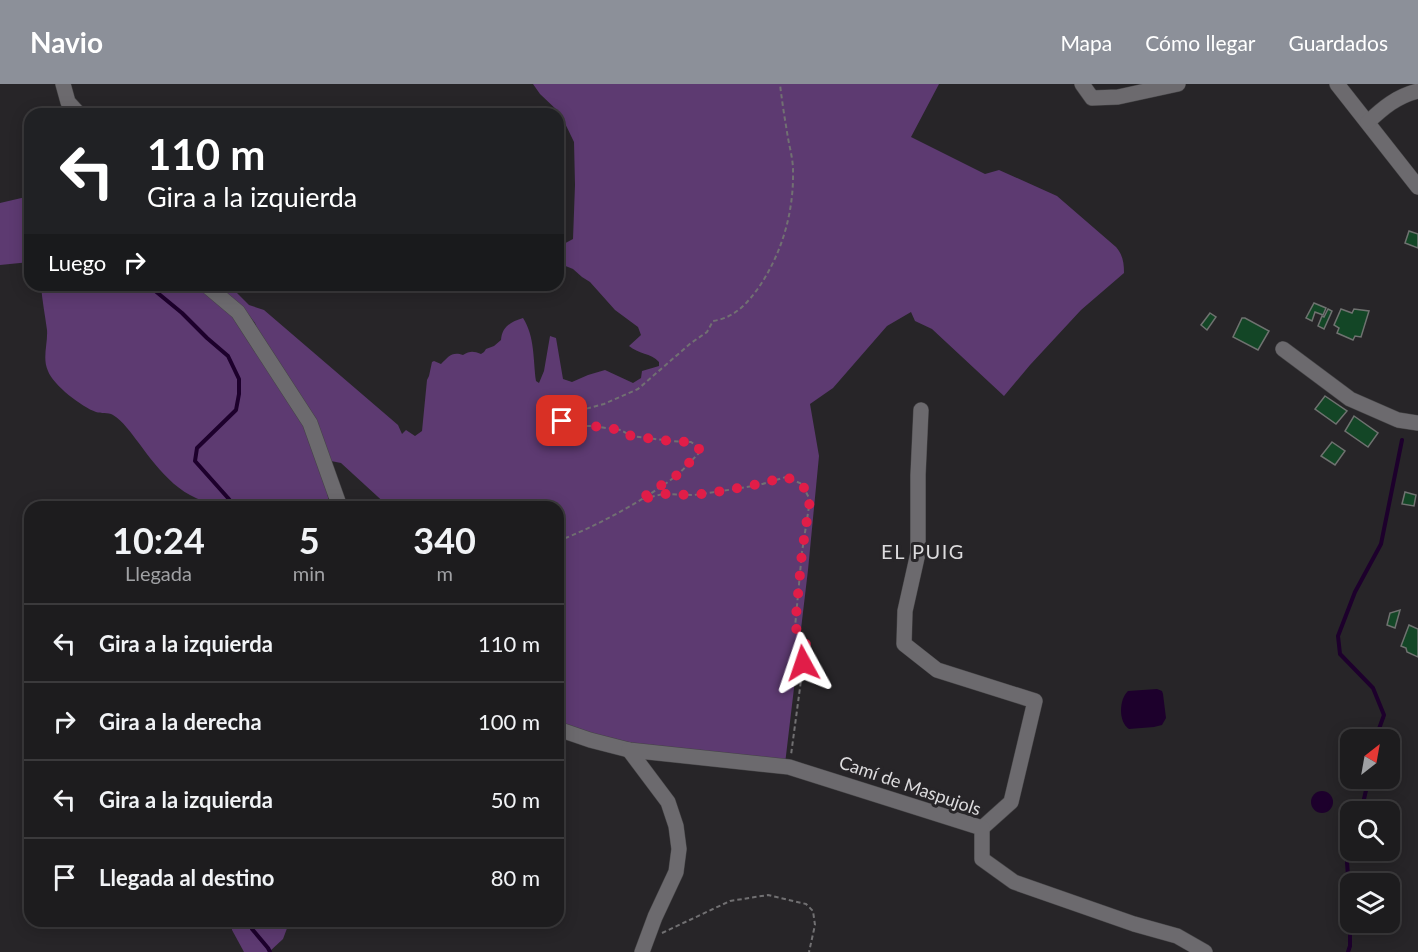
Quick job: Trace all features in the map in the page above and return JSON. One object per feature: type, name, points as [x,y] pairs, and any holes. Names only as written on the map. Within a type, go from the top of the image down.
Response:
[{"type":"street","points":[[63,84],[68,102],[74,108]]},
{"type":"street","points":[[1082,84],[1092,98],[1118,97],[1178,84]]},
{"type":"street","points":[[1337,84],[1418,187]]},
{"type":"street","points":[[1368,122],[1389,103],[1408,93],[1418,91]]},
{"type":"street","points":[[213,291],[238,312],[310,423],[338,501]]},
{"type":"street","points":[[1283,350],[1350,399],[1398,420],[1418,423]]},
{"type":"street","points":[[921,410],[918,553],[906,611],[904,644],[937,670],[1035,701],[1011,802],[982,828]]},
{"type":"street","name":"Camí de Maspujols","points":[[564,731],[629,750],[789,767],[982,828],[982,859],[1014,882],[1134,924],[1177,936],[1205,952]]},
{"type":"street","points":[[629,750],[668,802],[676,826],[679,849],[676,872],[644,947]]},
{"type":"path","points":[[564,539],[581,532],[639,500],[677,475],[699,453],[699,448],[691,442],[631,436],[621,430],[592,426],[568,426],[562,421],[566,414],[604,404],[638,389],[707,332],[713,321],[723,320],[749,301],[770,270],[784,237],[792,201],[793,168],[780,84]]},
{"type":"path","points":[[639,500],[663,494],[694,495],[722,491],[786,477],[802,484],[810,500],[802,552],[795,627],[806,643],[789,767]]},
{"type":"path","points":[[644,947],[660,934],[730,902],[768,895],[806,904],[813,911],[815,925],[809,952]]},
{"type":"shaded area","points":[[533,84],[939,84],[911,137],[985,174],[999,170],[1057,196],[1116,247],[1122,256],[1124,273],[1081,310],[1004,396],[932,329],[915,321],[911,312],[887,326],[833,388],[810,404],[819,456],[785,764],[641,748],[564,726],[564,501],[382,501],[341,463],[331,461],[261,338],[255,323],[248,314],[217,291],[235,291],[249,305],[264,310],[398,425],[402,434],[406,430],[415,436],[422,431],[427,380],[432,362],[441,364],[450,355],[456,354],[476,352],[481,354],[501,340],[503,331],[508,325],[523,318],[532,340],[536,381],[539,383],[544,371],[550,336],[556,338],[563,379],[572,382],[605,370],[633,383],[641,378],[642,371],[659,366],[659,362],[629,346],[641,335],[638,327],[615,310],[590,282],[573,269],[564,265],[564,244],[573,239],[574,142],[564,121],[564,108],[555,108]]},
{"type":"shaded area","points":[[24,197],[24,263],[0,265],[0,203]]},
{"type":"shaded area","points":[[42,291],[203,291],[235,316],[305,425],[325,482],[329,501],[204,501],[184,492],[155,464],[120,420],[111,414],[96,412],[83,405],[51,377],[45,361],[47,330]]},
{"type":"shaded area","points":[[1157,689],[1163,694],[1166,718],[1162,725],[1129,729],[1125,726],[1121,716],[1121,705],[1128,691]]},
{"type":"shaded area","points":[[1322,791],[1330,794],[1333,802],[1330,810],[1322,813],[1314,810],[1311,802],[1314,794]]},
{"type":"shaded area","points":[[232,927],[288,927],[283,939],[269,952],[244,952]]},
{"type":"building","points":[[1409,231],[1418,234],[1418,248],[1405,243]]},
{"type":"building","points":[[1314,303],[1326,308],[1323,315],[1315,312],[1312,321],[1306,318]]},
{"type":"building","points":[[1328,309],[1332,311],[1324,329],[1318,326]]},
{"type":"building","points":[[1341,309],[1352,313],[1354,309],[1369,311],[1361,337],[1355,336],[1353,340],[1337,333],[1339,328],[1334,325]]},
{"type":"building","points":[[1210,313],[1216,317],[1207,330],[1201,325]]},
{"type":"building","points":[[1242,318],[1269,331],[1258,350],[1233,337]]},
{"type":"building","points":[[1325,396],[1347,411],[1336,424],[1315,409]]},
{"type":"building","points":[[1354,416],[1378,433],[1368,447],[1345,431]]},
{"type":"building","points":[[1332,442],[1345,451],[1335,465],[1321,456]]},
{"type":"building","points":[[1405,492],[1416,495],[1414,506],[1402,504]]},
{"type":"building","points":[[1400,610],[1395,628],[1387,625],[1390,613]]},
{"type":"building","points":[[1409,625],[1418,629],[1418,657],[1401,646]]},
{"type":"waterway","points":[[155,291],[228,356],[239,379],[236,410],[197,448],[195,461],[230,501]]},
{"type":"waterway","points":[[1379,729],[1384,715],[1373,688],[1340,654],[1338,636],[1355,592],[1381,544],[1402,440]]},
{"type":"waterway","points":[[1364,801],[1366,789]]},
{"type":"waterway","points":[[1347,861],[1350,904],[1348,952]]},
{"type":"waterway","points":[[252,927],[270,952]]},
{"type":"district","name":"EL PUIG","points":[[923,552]]},
{"type":"route","points":[[562,421],[568,426],[592,426],[621,430],[631,436],[691,442],[699,448],[699,453],[677,475],[639,500],[663,494],[694,495],[722,491],[786,477],[802,484],[810,500],[802,552],[795,627],[806,643],[803,663]]}]
